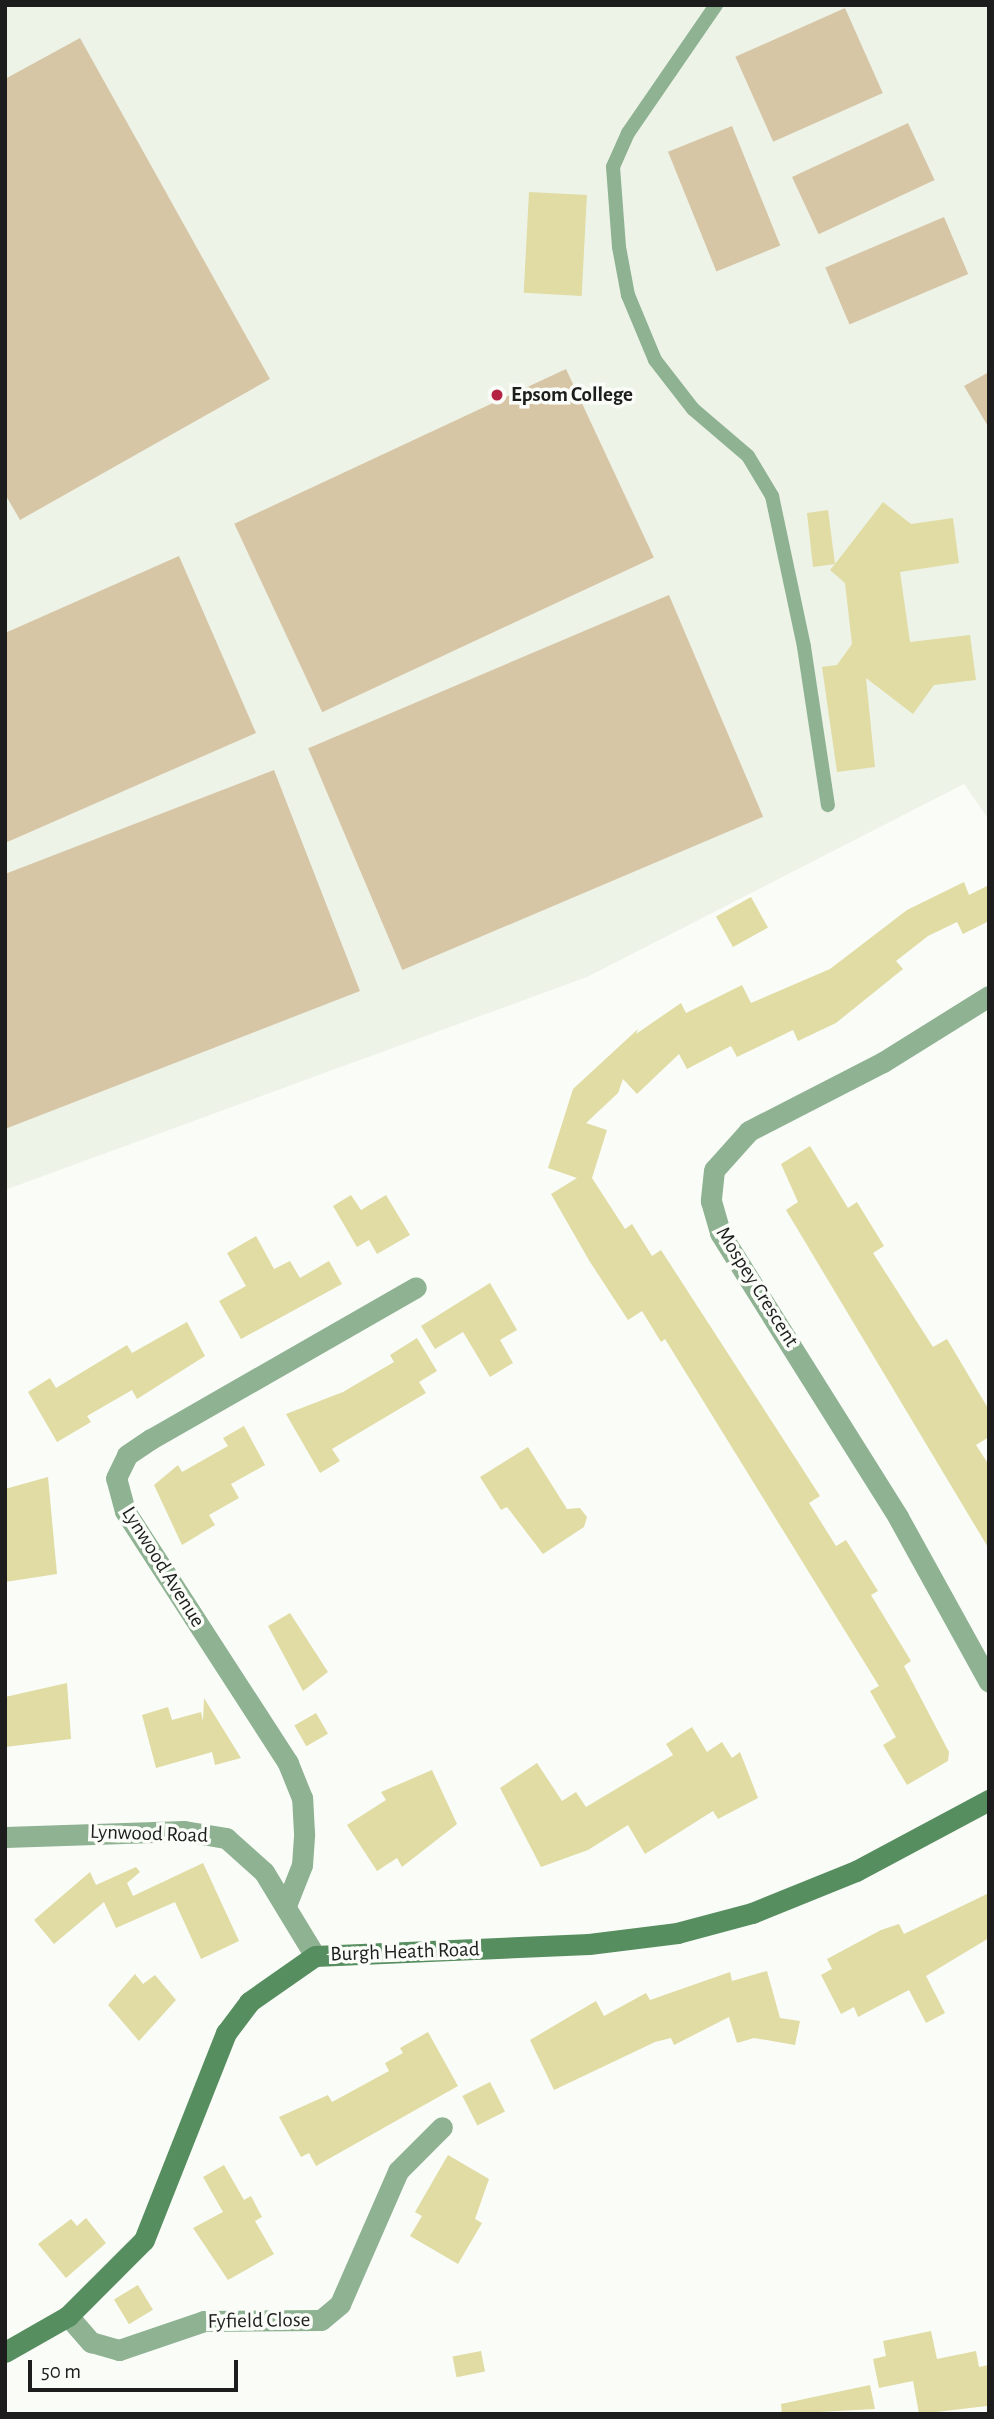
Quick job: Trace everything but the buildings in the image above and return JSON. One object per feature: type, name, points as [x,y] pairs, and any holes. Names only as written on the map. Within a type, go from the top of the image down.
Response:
[{"type":"main road","name":"Burgh Heath Road","points":[[5,2352],[68,2316],[116,2273],[162,2209],[207,2068],[226,2032],[249,2002],[315,1956],[589,1944],[677,1933],[752,1913],[856,1871],[989,1800]]},
{"type":"street","name":"Mospey Crescent","points":[[989,996],[883,1062],[749,1131],[714,1170],[711,1202],[720,1233],[898,1517],[989,1682]]},
{"type":"street","name":"Lynwood Avenue","points":[[287,1903],[302,1865],[302,1798],[288,1763],[125,1511],[116,1478],[127,1455],[151,1439],[416,1287]]},
{"type":"street","name":"Lynwood Road","points":[[5,1837],[207,1833],[246,1851],[287,1903],[315,1956]]},
{"type":"street","name":"Fyfield Close","points":[[68,2316],[91,2342],[119,2350],[204,2320],[321,2320],[340,2304],[398,2171],[442,2127]]},
{"type":"lane","points":[[716,5],[628,132],[613,167],[619,247],[628,295],[655,360],[693,409],[748,456],[772,496],[804,647],[828,806]]},
{"type":"shaded area","name":"Epsom College","points":[[5,5],[989,5],[989,820],[964,784],[587,977],[5,1190]]},
{"type":"shaded area","points":[[845,8],[883,93],[773,142],[735,57]]},
{"type":"shaded area","points":[[80,38],[270,379],[20,520],[5,494],[5,79]]},
{"type":"shaded area","points":[[908,123],[935,180],[819,234],[792,177]]},
{"type":"shaded area","points":[[732,126],[780,246],[716,271],[668,152]]},
{"type":"shaded area","points":[[944,217],[968,274],[849,324],[825,267]]},
{"type":"shaded area","points":[[566,369],[654,558],[322,712],[234,524]]},
{"type":"shaded area","points":[[989,372],[989,428],[964,386]]},
{"type":"shaded area","points":[[179,556],[256,733],[5,843],[5,633]]},
{"type":"shaded area","points":[[669,595],[763,817],[402,970],[308,748]]},
{"type":"shaded area","points":[[274,770],[360,991],[5,1129],[5,874]]},
{"type":"place","name":"Epsom College","points":[[497,395]]}]
